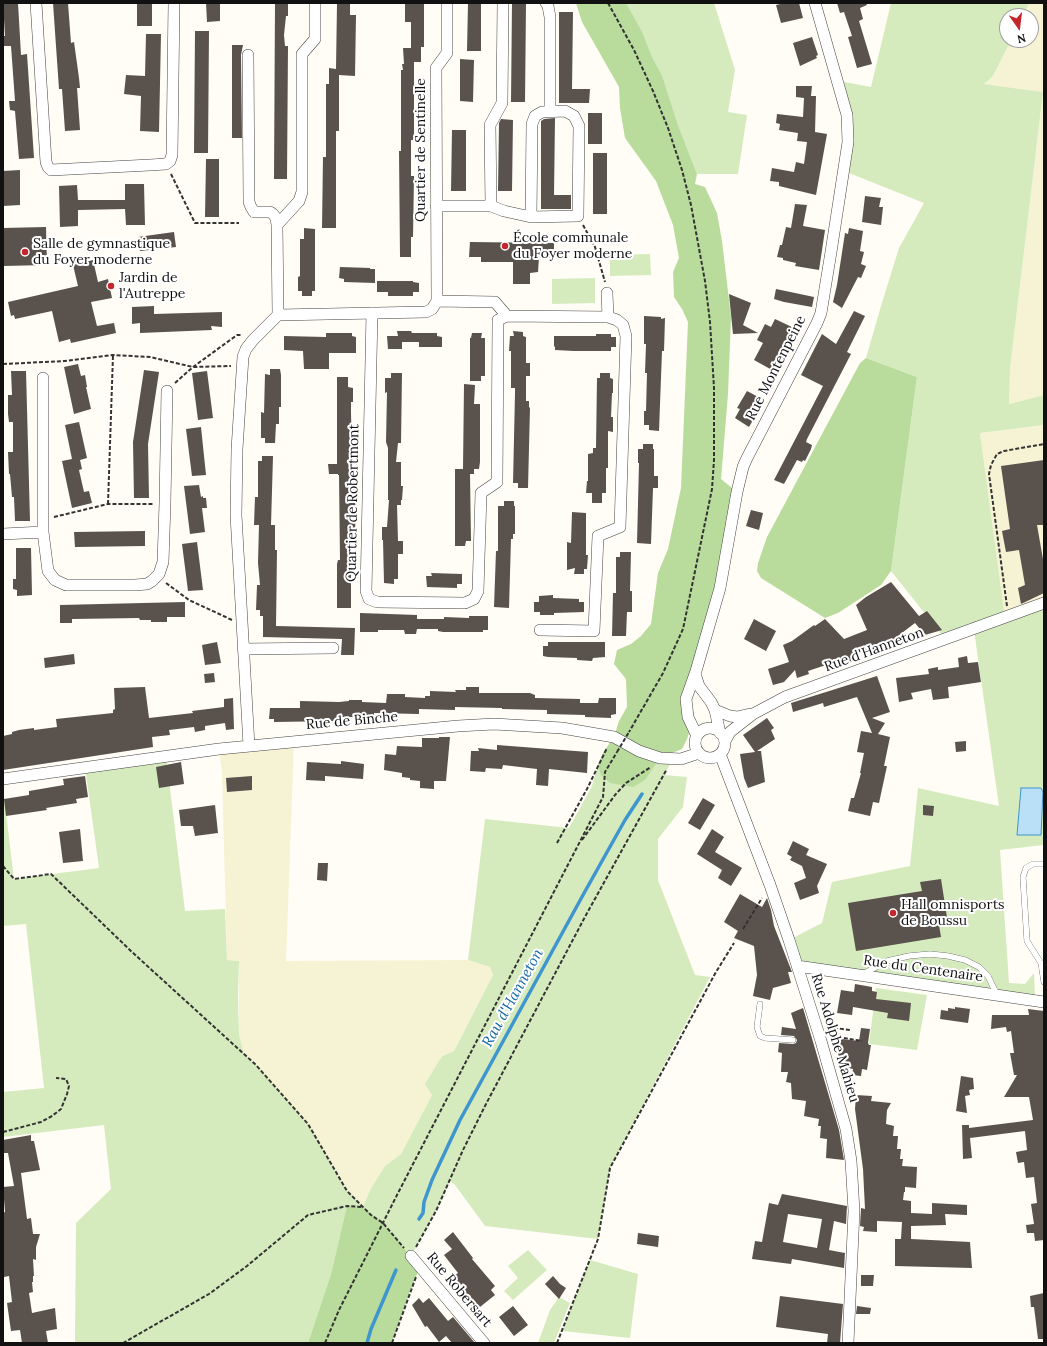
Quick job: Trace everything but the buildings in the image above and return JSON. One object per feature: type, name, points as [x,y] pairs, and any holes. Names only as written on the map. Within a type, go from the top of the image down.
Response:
[{"type":"street","points":[[36,3],[46,162],[51,170],[166,164],[170,161],[172,155],[174,3]]},
{"type":"street","points":[[277,225],[299,201],[302,192],[302,54],[315,38],[315,3]]},
{"type":"street","name":"Quartier de Sentinelle","points":[[437,301],[436,68],[447,53],[447,3]]},
{"type":"street","points":[[491,206],[490,125],[502,103],[503,3]]},
{"type":"street","points":[[546,3],[550,17],[550,111]]},
{"type":"street","name":"Rue Montenpeine","points":[[697,736],[688,718],[686,699],[696,671],[720,588],[737,492],[743,467],[746,458],[817,324],[821,313],[848,142],[847,115],[816,3]]},
{"type":"street","points":[[248,55],[249,202],[254,212],[270,212],[276,218],[278,315],[246,349],[243,356],[242,365],[237,449],[236,515],[249,746]]},
{"type":"street","points":[[436,206],[491,206],[504,211],[531,217],[578,216],[579,126],[574,116],[565,111],[542,112],[535,116],[532,124],[531,217]]},
{"type":"street","points":[[607,293],[608,317]]},
{"type":"street","points":[[278,315],[426,312],[435,306],[437,301],[495,302],[507,316],[608,317],[617,320],[622,325],[626,336],[620,528],[598,536],[594,631],[540,630]]},
{"type":"street","name":"Quartier de Robertmont","points":[[372,313],[366,592],[369,599],[377,602],[465,603],[474,599],[478,591],[481,493],[497,482],[498,320],[507,316]]},
{"type":"street","points":[[43,378],[43,532],[46,565],[48,571],[55,580],[66,585],[147,584],[156,577],[162,569],[167,391]]},
{"type":"street","points":[[3,534],[43,532]]},
{"type":"street","name":"Rue d'Hanneton","points":[[722,737],[753,714],[785,697],[1044,604]]},
{"type":"street","points":[[243,650],[333,648]]},
{"type":"street","points":[[696,671],[696,678],[699,686],[715,710],[725,746],[717,757],[707,758],[699,753],[696,745],[697,736],[700,732],[710,729],[722,737]]},
{"type":"street","points":[[715,710],[724,715],[737,717],[753,714]]},
{"type":"street","name":"Rue de Binche","points":[[3,779],[249,746],[458,726],[494,724],[562,728],[614,737],[639,751],[660,758],[681,759],[699,753]]},
{"type":"street","name":"Rue Adolphe Mahieu","points":[[720,754],[770,885],[797,966],[846,1129],[852,1177],[854,1211],[848,1343]]},
{"type":"street","name":"Rue du Centenaire","points":[[797,966],[1044,1002]]},
{"type":"street","name":"Rue Robersart","points":[[411,1256],[484,1343]]},
{"type":"lane","points":[[1044,864],[1032,864],[1026,868],[1023,877],[1027,941],[1041,963],[1044,982]]},
{"type":"lane","points":[[861,975],[887,961],[909,956],[930,954],[948,956],[965,960],[980,966],[988,976],[997,994]]},
{"type":"lane","points":[[760,1004],[757,1027],[760,1036],[764,1038],[793,1040]]},
{"type":"path","points":[[325,1343],[339,1310],[383,1223],[603,797],[605,772],[662,674],[683,629],[712,489],[714,460],[714,388],[710,322],[705,281],[691,205],[682,170],[654,91],[634,50],[608,3]]},
{"type":"path","points":[[166,164],[195,223],[239,223]]},
{"type":"path","points":[[578,216],[595,247],[601,264],[607,293]]},
{"type":"path","points":[[167,391],[193,366],[237,335]]},
{"type":"path","points":[[3,364],[65,361],[113,355],[150,357],[193,366],[242,365]]},
{"type":"path","points":[[108,504],[113,355]]},
{"type":"path","points":[[1009,617],[989,474],[990,465],[997,454],[1004,451],[1044,444]]},
{"type":"path","points":[[43,520],[108,504],[165,503]]},
{"type":"path","points":[[156,577],[189,600],[242,624]]},
{"type":"path","points":[[557,843],[587,789],[604,751],[614,737]]},
{"type":"path","points":[[578,846],[615,795],[626,783],[655,764],[673,759]]},
{"type":"path","points":[[3,866],[14,880],[51,874],[132,952],[256,1065],[308,1124],[347,1191],[363,1207],[383,1223],[411,1256],[436,1211],[463,1150],[589,908],[673,759]]},
{"type":"path","points":[[743,929],[770,885]]},
{"type":"path","points":[[557,1343],[598,1239],[610,1168],[716,972],[734,943]]},
{"type":"path","points":[[818,1035],[850,1030]]},
{"type":"path","points":[[818,1035],[862,1040]]},
{"type":"path","points":[[3,1132],[41,1122],[61,1109],[69,1086],[66,1079],[56,1078]]},
{"type":"path","points":[[123,1343],[209,1294],[247,1266],[308,1215],[347,1206],[363,1207]]},
{"type":"path","points":[[392,1343],[420,1267]]},
{"type":"shaded area","points":[[1029,3],[1044,3],[1044,395],[1009,404],[1010,369],[1043,92],[984,84],[993,76],[1007,48],[1039,48],[1039,8],[1027,8]]},
{"type":"shaded area","points":[[1044,425],[1044,603],[1005,618],[980,433]]},
{"type":"shaded area","points":[[294,742],[286,961],[468,960],[490,967],[493,975],[454,1051],[441,1056],[432,1095],[401,1154],[385,1166],[371,1188],[363,1207],[347,1191],[308,1124],[256,1065],[244,1054],[239,1035],[239,961],[227,960],[222,773],[219,749]]},
{"type":"green space","points":[[576,3],[626,3],[642,32],[652,57],[662,75],[678,125],[697,174],[695,184],[705,187],[717,213],[722,241],[731,317],[728,394],[721,479],[737,492],[725,567],[686,699],[690,730],[687,739],[682,749],[660,758],[645,780],[633,787],[610,783],[601,775],[598,765],[604,751],[614,737],[619,721],[627,707],[626,679],[614,664],[617,650],[631,644],[641,636],[651,624],[658,573],[668,549],[681,488],[688,322],[674,297],[673,272],[679,258],[673,225],[656,181],[625,138],[620,108],[619,87],[582,22]]},
{"type":"green space","points":[[626,3],[714,3],[735,70],[728,112],[747,115],[738,174],[697,174],[678,125],[662,75]]},
{"type":"green space","points":[[891,3],[1029,3],[1027,8],[999,8],[999,48],[1007,48],[993,76],[984,84],[1043,92],[1010,369],[1009,404],[1044,395],[1044,425],[980,433],[1005,618],[1044,603],[1044,845],[1000,850],[1009,983],[1025,984],[1034,973],[1035,1000],[797,966],[789,940],[822,923],[832,882],[910,866],[918,788],[999,806],[974,630],[946,640],[891,571],[917,377],[866,358],[899,248],[924,203],[844,171],[848,142],[839,81],[871,87]]},
{"type":"green space","points":[[650,254],[651,275],[610,276],[610,255]]},
{"type":"green space","points":[[595,278],[595,303],[552,304],[552,279]]},
{"type":"green space","points":[[866,358],[917,377],[891,571],[881,585],[838,613],[825,618],[761,578],[757,571],[758,563],[767,537],[860,363]]},
{"type":"green space","points":[[604,751],[673,759],[664,775],[687,777],[683,807],[658,839],[658,880],[695,975],[710,977],[610,1168],[598,1239],[485,1226],[455,1185],[450,1181],[436,1211],[411,1256],[383,1223],[363,1207],[371,1188],[385,1166],[401,1154],[432,1095],[425,1084],[442,1056],[454,1051],[493,975],[490,967],[468,960],[485,819],[569,828],[592,786]]},
{"type":"green space","points":[[166,756],[185,911],[225,909],[227,960],[239,961],[239,1035],[244,1054],[256,1065],[308,1124],[347,1191],[363,1207],[347,1207],[331,1274],[308,1343],[75,1343],[76,1223],[111,1189],[104,1125],[3,1137],[3,1092],[44,1088],[26,924],[3,926],[3,788],[14,879],[99,868],[85,767]]},
{"type":"green space","points":[[876,988],[927,995],[917,1050],[869,1044]]},
{"type":"green space","points":[[347,1206],[363,1207],[383,1223],[420,1267],[392,1343],[308,1343],[331,1274]]},
{"type":"green space","points":[[528,1250],[547,1270],[513,1300],[504,1291],[518,1278],[508,1266]]},
{"type":"green space","points":[[590,1260],[638,1274],[630,1338],[562,1331]]},
{"type":"green space","points":[[559,1297],[570,1303],[554,1343],[538,1343],[550,1310]]},
{"type":"water","points":[[1021,788],[1041,788],[1043,792],[1041,835],[1017,835]]},
{"type":"waterway","name":"Rau d'Hanneton","points":[[419,1219],[423,1213],[424,1202],[432,1180],[460,1120],[583,895],[625,820],[642,794]]},
{"type":"waterway","name":"Rau d'Hanneton","points":[[367,1343],[371,1329],[396,1270]]},
{"type":"place","name":"École communale du Foyer moderne","points":[[505,246]]},
{"type":"place","name":"Salle de gymnastique du Foyer moderne","points":[[25,252]]},
{"type":"place","name":"Jardin de l'Autreppe","points":[[111,286]]},
{"type":"place","name":"Hall omnisports de Boussu","points":[[893,913]]}]
